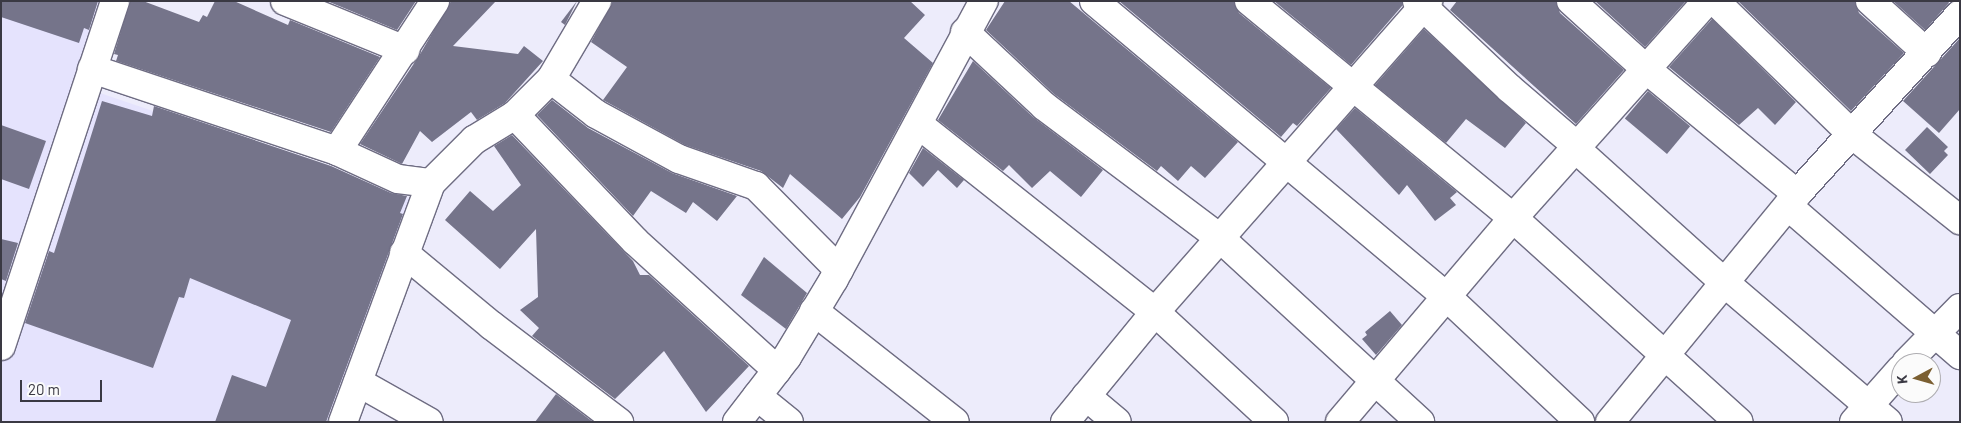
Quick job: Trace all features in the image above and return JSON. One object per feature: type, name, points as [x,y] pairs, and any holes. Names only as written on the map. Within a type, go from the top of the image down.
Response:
[{"type":"street","points":[[1,346],[115,1]]},
{"type":"street","points":[[285,1],[405,50]]},
{"type":"street","points":[[337,152],[405,50],[435,1]]},
{"type":"street","points":[[343,422],[431,183],[474,140],[515,115],[551,79],[597,1]]},
{"type":"street","points":[[737,422],[777,370],[839,270],[918,124],[965,32],[984,1]]},
{"type":"street","points":[[1094,1],[1446,296],[1580,422]]},
{"type":"street","points":[[1249,1],[1351,87],[1513,218],[1738,422]]},
{"type":"street","points":[[1571,1],[1793,200],[1960,355]]},
{"type":"street","points":[[1340,422],[1513,218],[1707,1]]},
{"type":"street","points":[[1715,1],[1853,135],[1960,220]]},
{"type":"street","points":[[1870,1],[1927,53]]},
{"type":"street","points":[[1065,422],[1155,312],[1423,3],[1509,88],[1577,147],[1871,416],[1891,385]]},
{"type":"street","points":[[1610,422],[1793,200],[1927,53],[1960,14]]},
{"type":"street","points":[[965,32],[1044,106],[1220,238],[1420,422]]},
{"type":"street","points":[[92,69],[337,152],[398,179],[431,183]]},
{"type":"street","points":[[551,79],[596,114],[679,159],[756,186],[839,270]]},
{"type":"street","points":[[515,115],[635,240],[777,370]]},
{"type":"street","points":[[918,124],[1155,312],[1274,422]]},
{"type":"street","points":[[404,253],[491,326],[619,422]]},
{"type":"street","points":[[1915,353],[1960,308]]},
{"type":"street","points":[[814,311],[955,422]]},
{"type":"street","points":[[358,382],[429,422]]},
{"type":"street","points":[[758,396],[790,422]]},
{"type":"street","points":[[1086,396],[1117,422]]},
{"type":"shaded area","points":[[1,1],[127,1],[97,92],[418,201],[349,422],[1,422]]},
{"type":"building","points":[[1,1],[98,1],[89,30],[84,28],[79,43],[1,17]]},
{"type":"building","points":[[130,1],[143,1],[199,22],[203,15],[207,17],[215,1],[234,1],[288,25],[290,20],[380,57],[331,132],[116,61],[118,55],[114,54]]},
{"type":"building","points":[[327,1],[416,1],[397,30]]},
{"type":"building","points":[[451,1],[496,1],[453,46],[518,54],[524,46],[543,61],[505,103],[477,120],[471,112],[432,142],[420,131],[402,164],[360,144],[419,56]]},
{"type":"building","points":[[577,1],[565,25],[561,22]]},
{"type":"building","points":[[613,1],[910,1],[925,15],[904,38],[933,63],[860,197],[842,219],[790,174],[783,188],[761,171],[685,145],[603,100],[627,67],[591,42]]},
{"type":"building","points":[[1005,1],[1069,1],[1238,142],[1205,178],[1191,166],[1178,181],[1161,166],[1157,171],[1054,94],[986,30]]},
{"type":"building","points":[[1119,1],[1234,1],[1239,13],[1331,88],[1297,126],[1293,123],[1281,137]]},
{"type":"building","points":[[1274,1],[1402,1],[1402,6],[1351,65]]},
{"type":"building","points":[[1457,1],[1556,1],[1560,13],[1624,70],[1576,124],[1450,10]]},
{"type":"building","points":[[1595,1],[1686,1],[1645,47]]},
{"type":"building","points":[[1738,1],[1855,1],[1859,13],[1904,53],[1851,111]]},
{"type":"building","points":[[1893,1],[1948,1],[1949,3],[1925,30]]},
{"type":"building","points":[[1712,19],[1796,102],[1775,125],[1758,108],[1739,125],[1669,67]]},
{"type":"building","points":[[1424,29],[1526,123],[1505,148],[1466,119],[1446,143],[1375,85]]},
{"type":"building","points":[[1960,38],[1960,109],[1939,133],[1903,101]]},
{"type":"building","points":[[973,61],[1033,117],[1103,170],[1081,197],[1050,171],[1032,188],[1009,165],[1003,171],[938,120]]},
{"type":"building","points":[[1648,91],[1690,126],[1667,154],[1625,119]]},
{"type":"building","points":[[552,100],[588,128],[672,173],[737,196],[717,221],[693,202],[686,213],[651,191],[633,216],[537,115]]},
{"type":"building","points":[[102,101],[152,116],[154,106],[331,166],[391,193],[407,196],[400,213],[403,214],[326,422],[215,422],[232,375],[266,387],[291,320],[190,278],[184,298],[179,297],[153,368],[25,323],[49,251],[54,253]]},
{"type":"building","points":[[1355,108],[1457,192],[1450,198],[1456,205],[1435,221],[1407,185],[1399,195],[1336,129]]},
{"type":"building","points":[[1,125],[46,141],[29,189],[1,179]]},
{"type":"building","points":[[1927,127],[1948,147],[1944,151],[1948,155],[1930,174],[1905,150]]},
{"type":"building","points":[[512,135],[633,261],[640,275],[649,275],[749,366],[706,412],[664,351],[615,399],[532,336],[539,328],[520,310],[538,297],[536,229],[500,269],[445,220],[470,191],[493,211],[521,185],[494,146]]},
{"type":"building","points":[[923,148],[964,180],[957,188],[938,170],[923,187],[909,173]]},
{"type":"building","points":[[1,239],[18,243],[6,281],[1,279]]},
{"type":"building","points":[[764,257],[807,293],[786,329],[741,295]]},
{"type":"building","points":[[1390,311],[1402,325],[1376,355],[1362,339],[1367,335],[1365,332]]},
{"type":"building","points":[[556,394],[593,422],[535,422]]}]
